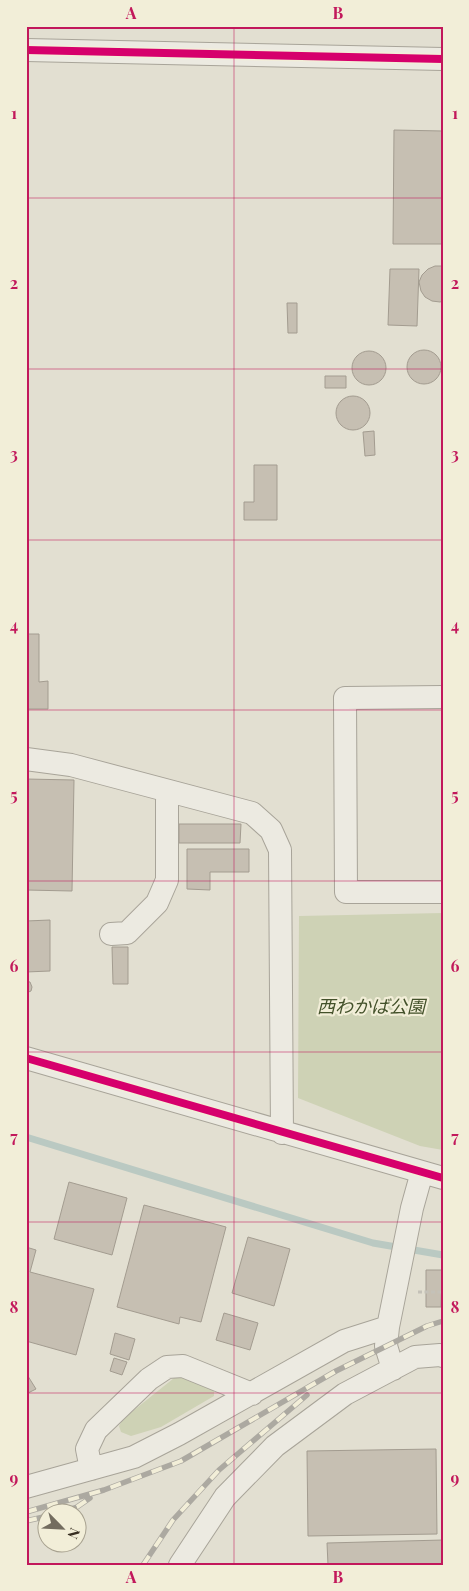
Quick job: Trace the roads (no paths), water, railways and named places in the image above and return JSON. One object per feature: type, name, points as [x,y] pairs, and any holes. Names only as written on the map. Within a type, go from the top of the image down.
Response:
[{"type":"street","points":[[26,50],[443,59]]},
{"type":"street","points":[[443,697],[345,698],[346,892],[443,892]]},
{"type":"street","points":[[26,759],[72,764],[252,813],[271,830],[280,850],[282,1133]]},
{"type":"street","points":[[111,934],[127,933],[157,903],[167,880],[167,790]]},
{"type":"street","points":[[26,1058],[432,1175],[412,1208],[399,1268],[386,1346],[392,1369]]},
{"type":"street","points":[[26,1487],[134,1457],[252,1394],[344,1341],[388,1327]]},
{"type":"street","points":[[180,1565],[225,1497],[275,1446],[345,1394],[415,1356],[440,1354],[443,1356]]},
{"type":"street","points":[[91,1469],[87,1449],[96,1430],[148,1379],[167,1367],[183,1366],[252,1394]]},
{"type":"waterway","points":[[26,1137],[373,1243],[443,1255]]},
{"type":"railway","points":[[26,1512],[104,1490],[181,1461],[336,1371],[427,1326],[443,1321]]},
{"type":"railway","points":[[143,1565],[173,1520],[219,1470],[307,1395]]},
{"type":"railway","points":[[81,1504],[90,1498]]},
{"type":"railway","points":[[26,1521],[38,1518]]},
{"type":"park label","name":"西わかば公園","points":[[371,1007]]}]
